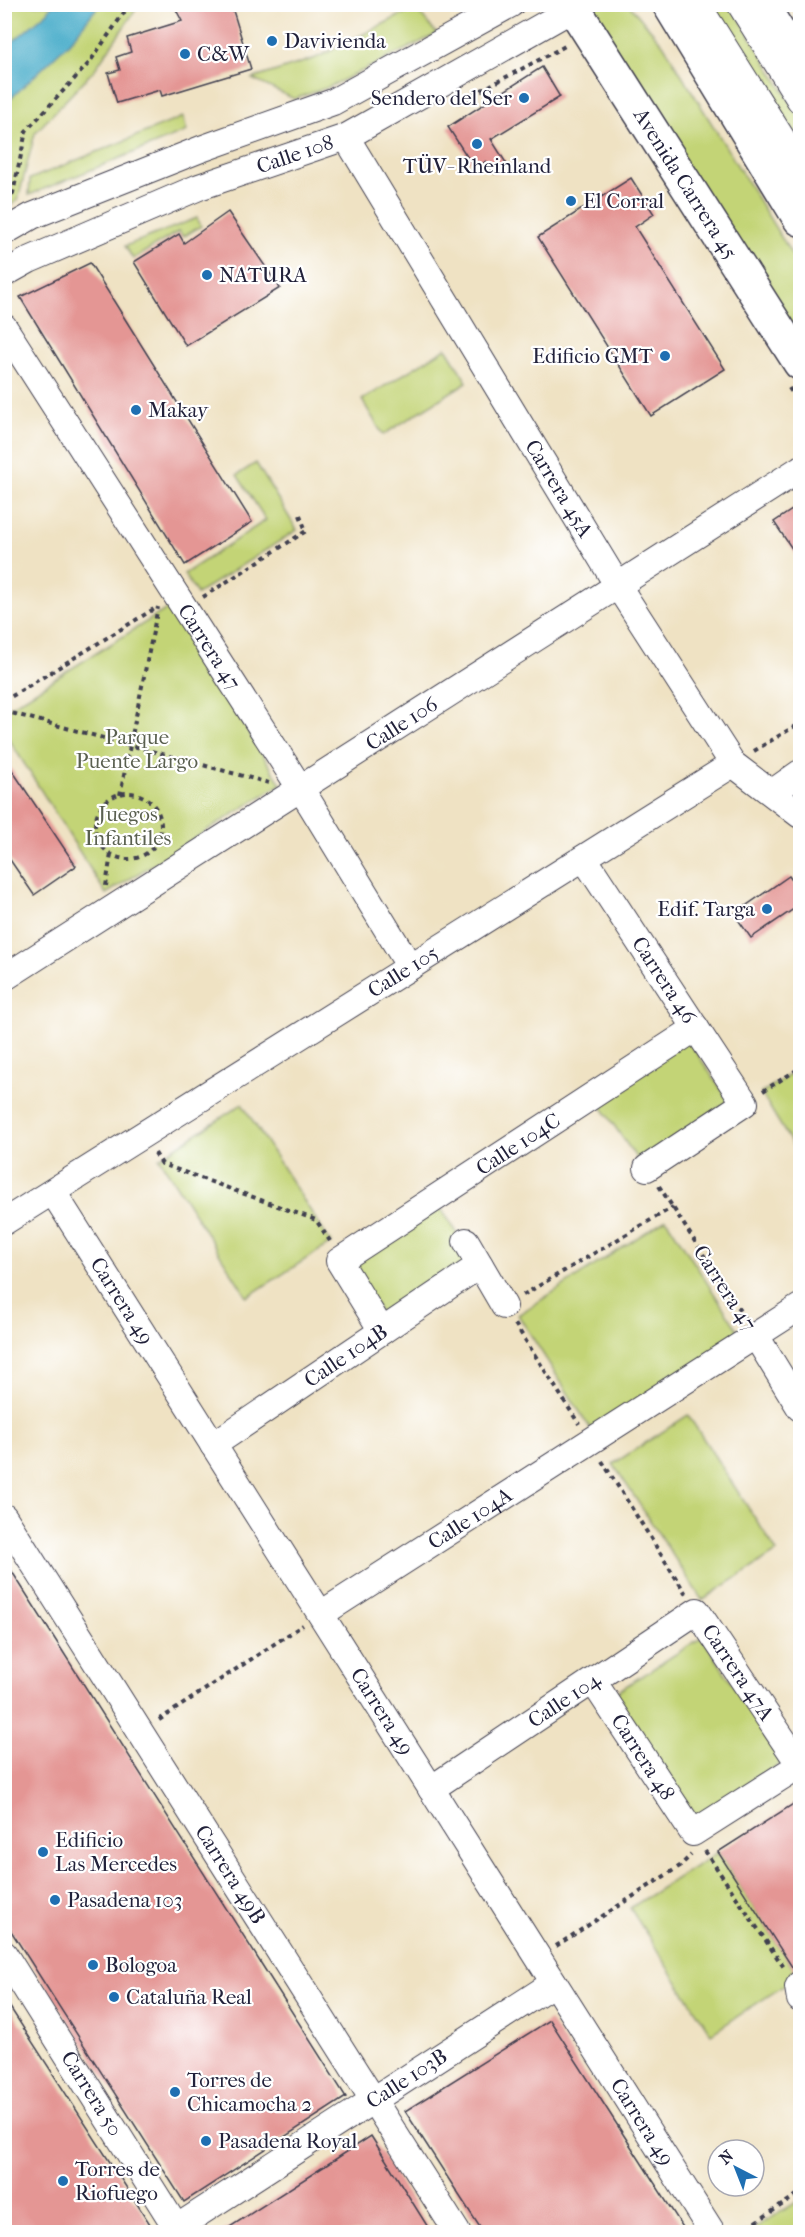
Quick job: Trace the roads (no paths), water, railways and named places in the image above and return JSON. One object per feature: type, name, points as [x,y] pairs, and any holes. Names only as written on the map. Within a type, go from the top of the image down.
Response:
[{"type":"highway","points":[[643,4],[730,105]]},
{"type":"highway","points":[[669,4],[801,219]]},
{"type":"highway","points":[[761,4],[801,67]]},
{"type":"highway","name":"Avenida Carrera 45","points":[[572,6],[801,363]]},
{"type":"street","name":"Calle 108","points":[[4,232],[32,216],[201,149],[333,102],[511,4]]},
{"type":"street","points":[[697,4],[801,167]]},
{"type":"street","points":[[740,4],[801,100]]},
{"type":"street","name":"Calle 108","points":[[4,274],[29,260],[199,187],[346,137],[572,6]]},
{"type":"street","name":"Carrera 45A","points":[[346,137],[618,586],[733,764],[801,815]]},
{"type":"street","name":"Carrera 47","points":[[4,327],[301,788],[410,966]]},
{"type":"street","name":"Calle 106","points":[[4,978],[801,469]]},
{"type":"street","name":"Calle 105","points":[[4,1222],[733,764]]},
{"type":"street","points":[[773,792],[801,772]]},
{"type":"street","name":"Carrera 46","points":[[584,858],[745,1103],[647,1168]]},
{"type":"street","name":"Calle 104C","points":[[382,1331],[339,1261],[696,1028]]},
{"type":"street","name":"Carrera 49","points":[[53,1192],[712,2232]]},
{"type":"street","points":[[466,1241],[504,1306]]},
{"type":"street","name":"Calle 104B","points":[[213,1445],[480,1265]]},
{"type":"street","name":"Calle 104A","points":[[321,1614],[801,1307]]},
{"type":"street","name":"Carrera 47","points":[[756,1336],[801,1408]]},
{"type":"street","name":"Carrera 49B","points":[[4,1517],[457,2232]]},
{"type":"street","name":"Calle 104","points":[[431,1789],[697,1611]]},
{"type":"street","name":"Carrera 47A","points":[[697,1611],[800,1765]]},
{"type":"street","name":"Carrera 48","points":[[593,1681],[693,1833],[800,1765]]},
{"type":"street","name":"Carrera 50","points":[[4,1954],[175,2231]]},
{"type":"street","name":"Calle 103B","points":[[175,2231],[554,1983]]},
{"type":"water","points":[[52,5],[99,5],[69,43],[5,104],[5,48],[48,12]]},
{"type":"place","name":"Davivienda","points":[[272,41]]},
{"type":"place","name":"C&W","points":[[185,54]]},
{"type":"place","name":"Sendero del Ser","points":[[524,98]]},
{"type":"place","name":"TÜV- Rheinland","points":[[477,144]]},
{"type":"place","name":"El Corral","points":[[571,201]]},
{"type":"place","name":"NATURA","points":[[207,275]]},
{"type":"place","name":"Edificio GMT","points":[[665,356]]},
{"type":"place","name":"Makay","points":[[136,410]]},
{"type":"place","name":"Edif. Targa","points":[[767,909]]},
{"type":"place","name":"Edificio Las Mercedes","points":[[43,1852]]},
{"type":"place","name":"Pasadena 103","points":[[55,1900]]},
{"type":"place","name":"Bologoa","points":[[93,1965]]},
{"type":"place","name":"Cataluña Real","points":[[114,1997]]},
{"type":"place","name":"Torres de Chicamocha 2","points":[[175,2092]]},
{"type":"place","name":"Pasadena Royal","points":[[206,2141]]},
{"type":"place","name":"Torres de Riofuego","points":[[63,2181]]},
{"type":"park label","name":"Parque Puente Largo","points":[[137,749]]},
{"type":"park label","name":"Juegos Infantiles","points":[[128,826]]}]
